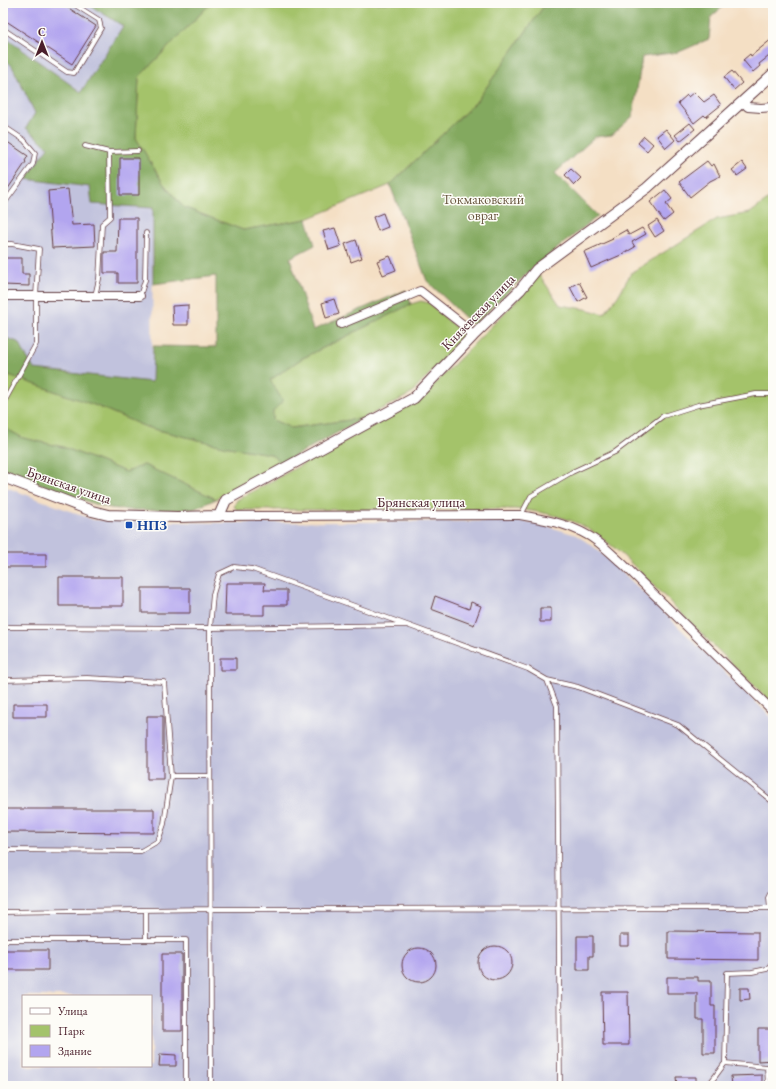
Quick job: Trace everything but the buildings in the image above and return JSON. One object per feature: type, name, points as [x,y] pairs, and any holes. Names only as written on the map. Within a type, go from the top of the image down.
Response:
[{"type":"street","name":"Князевская улица","points":[[218,516],[226,500],[414,398],[473,336],[520,290],[537,269],[647,188],[773,74]]},
{"type":"street","points":[[743,102],[748,107],[773,107]]},
{"type":"street","points":[[341,324],[420,291],[462,324],[473,336]]},
{"type":"street","points":[[3,296],[140,296]]},
{"type":"street","name":"Брянская улица","points":[[3,477],[92,511],[108,515],[177,517],[520,515],[558,523],[577,530],[598,542],[624,565],[773,711]]},
{"type":"lane","points":[[3,29],[67,72],[74,73],[102,28],[99,20],[72,3]]},
{"type":"lane","points":[[3,126],[24,140],[35,153],[33,164],[3,205]]},
{"type":"lane","points":[[85,146],[109,152],[138,151]]},
{"type":"lane","points":[[94,296],[99,280],[102,224],[110,217],[109,152]]},
{"type":"lane","points":[[140,296],[145,280],[146,232]]},
{"type":"lane","points":[[3,244],[12,244],[39,249],[36,296],[36,344],[3,404]]},
{"type":"lane","points":[[520,515],[530,496],[572,472],[615,452],[662,416],[698,405],[756,394],[773,394]]},
{"type":"lane","points":[[211,1086],[210,628],[214,594],[219,574],[234,567],[252,569],[528,669],[547,680],[578,687],[678,725],[773,802]]},
{"type":"lane","points":[[3,627],[210,628],[407,625]]},
{"type":"lane","points":[[3,680],[87,678],[164,682],[171,776],[164,824],[158,841],[141,851],[3,850]]},
{"type":"lane","points":[[547,680],[557,706],[560,1086]]},
{"type":"lane","points":[[171,776],[210,776]]},
{"type":"lane","points":[[3,912],[210,909],[771,908],[769,897],[773,889]]},
{"type":"lane","points":[[146,910],[146,939]]},
{"type":"lane","points":[[3,940],[186,940],[186,1086]]},
{"type":"lane","points":[[708,1086],[725,1063],[727,973],[752,972],[768,969],[773,962]]},
{"type":"lane","points":[[725,1063],[767,1067],[768,1086]]},
{"type":"shaded area","points":[[3,3],[86,3],[123,26],[81,92],[3,36]]},
{"type":"shaded area","points":[[3,57],[12,66],[35,113],[26,128],[48,147],[27,179],[90,187],[92,204],[153,208],[152,382],[34,369],[18,342],[3,337]]},
{"type":"shaded area","points":[[3,486],[94,520],[221,523],[519,521],[537,523],[576,535],[594,547],[616,566],[773,719],[773,1086],[3,1086]]},
{"type":"green space","points":[[86,3],[211,3],[139,77],[136,138],[163,183],[183,207],[243,230],[307,219],[315,245],[290,258],[313,330],[406,290],[411,304],[301,359],[270,380],[283,401],[273,411],[273,420],[291,428],[364,418],[282,463],[270,454],[223,446],[146,427],[97,406],[3,373],[3,337],[18,342],[34,369],[152,382],[153,346],[216,347],[216,276],[153,284],[153,208],[92,204],[90,187],[26,179],[48,147],[26,128],[35,113],[12,66],[3,57],[3,36],[81,92],[123,26]]},
{"type":"green space","points":[[211,3],[546,3],[476,102],[390,185],[307,219],[243,230],[183,207],[163,183],[136,138],[139,77]]},
{"type":"green space","name":"Токмаковский овраг","points":[[546,3],[727,3],[711,17],[709,39],[679,52],[642,57],[633,116],[612,135],[595,137],[555,173],[598,216],[534,267],[473,325],[427,281],[390,185],[476,102]]},
{"type":"green space","points":[[773,196],[773,704],[624,556],[591,531],[564,518],[515,509],[237,510],[234,506],[237,500],[418,401],[523,294],[538,273],[560,305],[604,314],[618,296],[631,273],[717,219],[750,213]]},
{"type":"green space","points":[[421,301],[429,303],[461,332],[462,339],[411,394],[364,418],[291,428],[273,420],[270,380],[301,359],[411,304]]},
{"type":"green space","points":[[3,373],[97,406],[146,427],[223,446],[270,454],[282,463],[216,499],[144,465],[126,472],[63,447],[23,438],[3,427]]},
{"type":"green space","points":[[3,427],[23,438],[63,447],[126,472],[144,465],[216,499],[194,509],[188,510],[130,510],[110,508],[94,504],[3,470]]},
{"type":"place","name":"НПЗ","points":[[129,525]]}]
